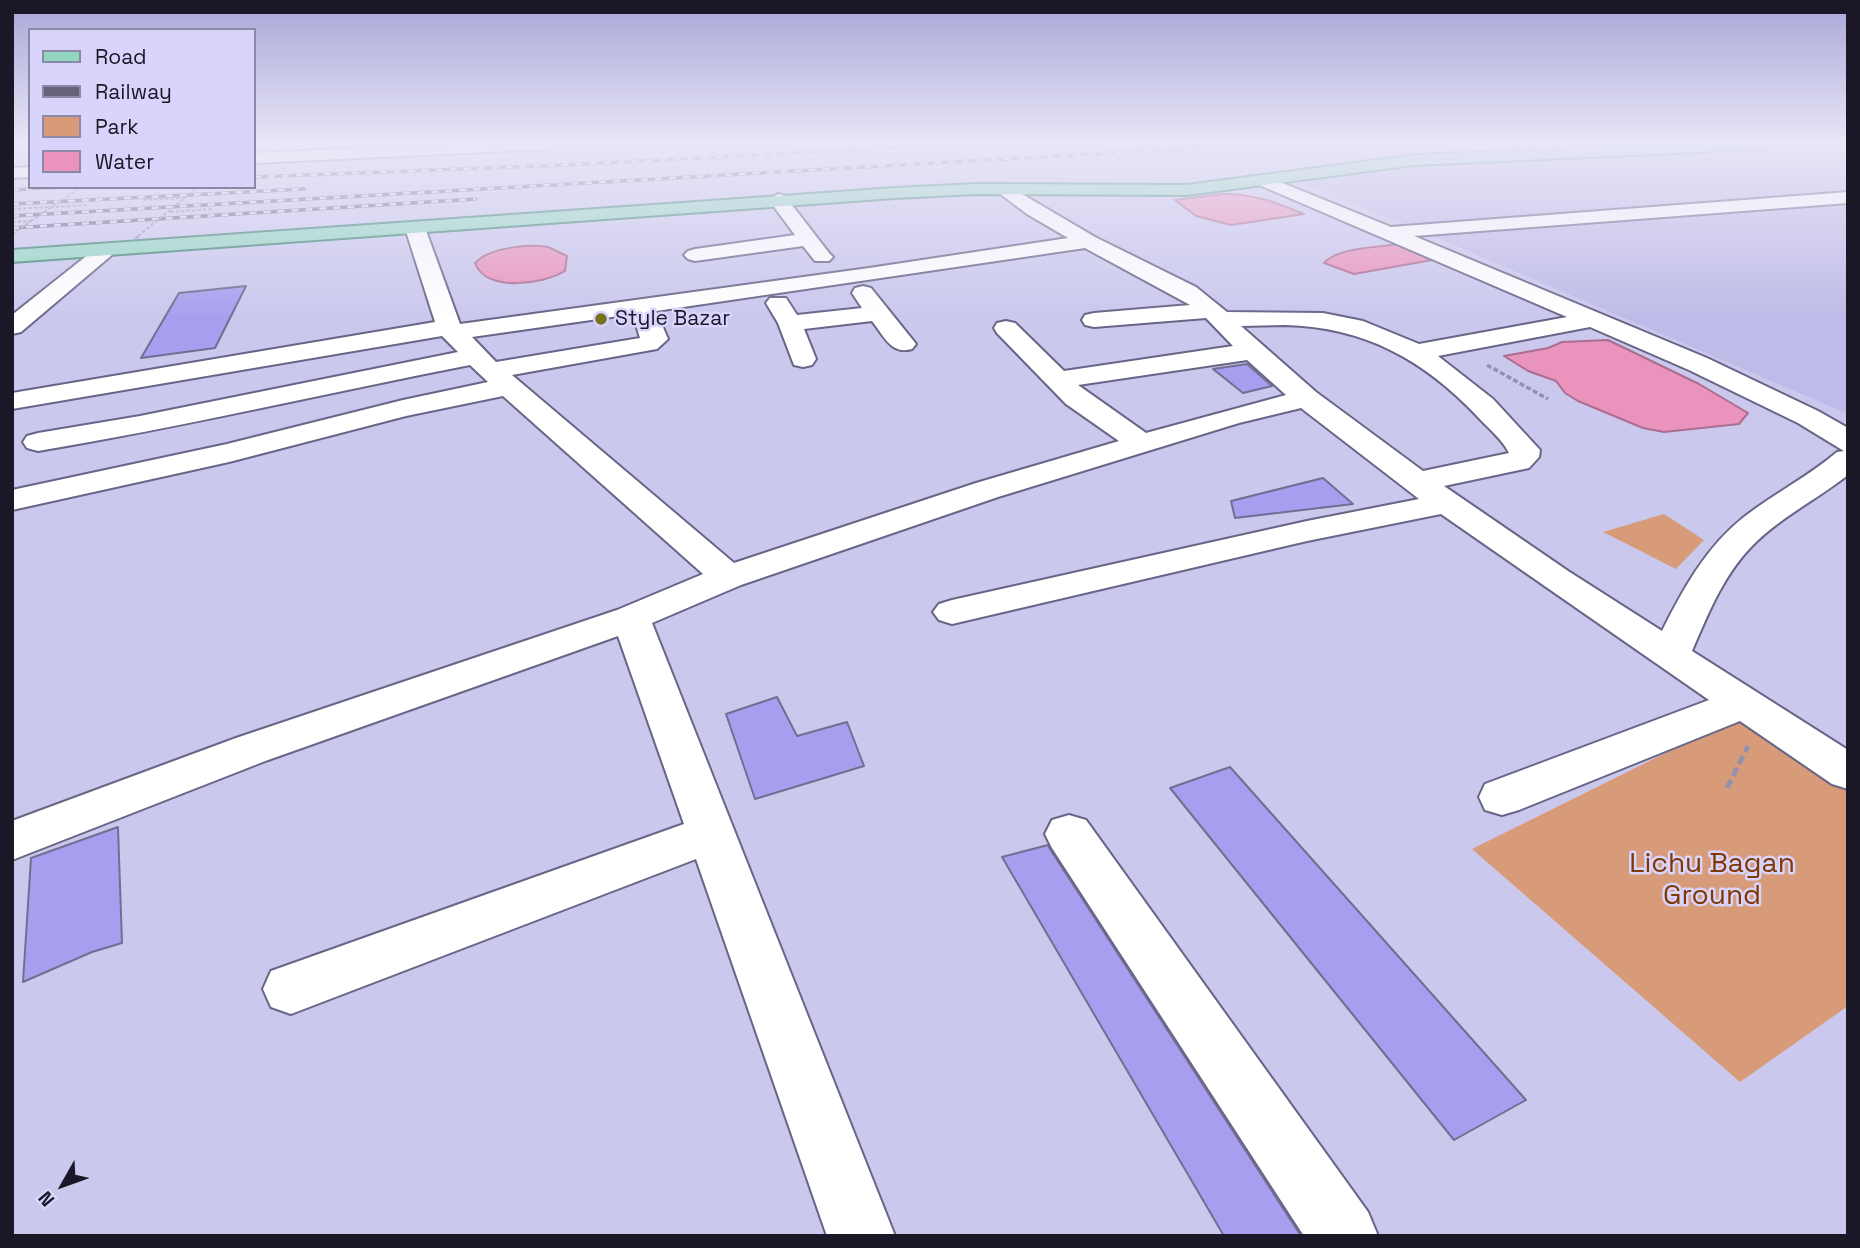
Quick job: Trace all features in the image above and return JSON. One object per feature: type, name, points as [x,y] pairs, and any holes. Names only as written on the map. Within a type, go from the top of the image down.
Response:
[{"type":"main road","points":[[12,256],[761,202]]},
{"type":"street","points":[[779,202],[808,239],[879,313],[903,344]]},
{"type":"street","points":[[1023,202],[1088,242],[1165,279],[1217,314],[1253,351],[1306,398],[1417,482],[1670,656],[1848,772]]},
{"type":"street","points":[[1314,202],[1698,364],[1808,417],[1848,443]]},
{"type":"street","points":[[1385,233],[1790,202]]},
{"type":"street","points":[[415,228],[476,354],[728,577]]},
{"type":"street","points":[[695,255],[808,239]]},
{"type":"street","points":[[38,442],[140,425],[476,354],[642,298],[770,289],[1088,242]]},
{"type":"street","points":[[12,327],[106,250]]},
{"type":"street","points":[[770,289],[790,323],[803,359]]},
{"type":"street","points":[[12,401],[476,354],[648,344],[655,339],[642,298]]},
{"type":"street","points":[[790,323],[879,313]]},
{"type":"street","points":[[1094,320],[1217,314],[1326,320],[1368,330],[1417,352],[1484,406],[1525,450],[1525,454],[1518,461],[1417,482]]},
{"type":"street","points":[[1417,352],[1595,319]]},
{"type":"street","points":[[1006,328],[1056,380],[1088,408],[1143,444]]},
{"type":"street","points":[[1056,380],[1253,351]]},
{"type":"street","points":[[12,500],[229,453],[403,408],[476,354]]},
{"type":"street","points":[[12,841],[252,749],[631,618],[728,577],[987,489],[1229,417],[1306,398]]},
{"type":"street","points":[[1670,656],[1706,580],[1727,554],[1753,526],[1848,459]]},
{"type":"street","points":[[952,612],[1307,531],[1447,503]]},
{"type":"street","points":[[631,618],[853,1232]]},
{"type":"street","points":[[1502,797],[1755,712]]},
{"type":"street","points":[[291,989],[710,834]]},
{"type":"street","points":[[1069,834],[1344,1236]]},
{"type":"path","points":[[12,234],[59,202]]},
{"type":"path","points":[[135,239],[180,202]]},
{"type":"path","points":[[12,209],[89,205]]},
{"type":"path","points":[[170,212],[213,209]]},
{"type":"path","points":[[12,222],[32,220]]},
{"type":"path","points":[[1452,346],[1548,399]]},
{"type":"path","points":[[1727,788],[1744,752],[1755,712]]},
{"type":"shaded area","points":[[1349,202],[1848,202],[1848,414]]},
{"type":"green space","points":[[1664,514],[1704,540],[1676,569],[1603,532]]},
{"type":"green space","name":"Lichu Bagan Ground","points":[[1742,715],[1848,783],[1848,1006],[1740,1082],[1472,849]]},
{"type":"water","points":[[1178,202],[1271,202],[1304,214],[1231,225],[1196,216]]},
{"type":"water","points":[[1397,244],[1432,260],[1354,274],[1324,263],[1348,251]]},
{"type":"water","points":[[548,247],[567,256],[565,271],[544,279],[503,282],[491,279],[481,272],[475,263],[499,250]]},
{"type":"water","points":[[1608,340],[1699,384],[1748,413],[1739,424],[1664,432],[1643,428],[1578,401],[1565,393],[1556,381],[1528,371],[1504,356],[1548,348],[1562,342]]},
{"type":"building","points":[[246,286],[215,348],[141,358],[179,293]]},
{"type":"building","points":[[1247,364],[1272,386],[1243,393],[1213,369]]},
{"type":"building","points":[[1323,478],[1353,504],[1235,518],[1231,501]]},
{"type":"building","points":[[777,697],[797,736],[847,722],[864,766],[755,799],[726,714]]},
{"type":"building","points":[[1230,767],[1526,1100],[1454,1140],[1170,788]]},
{"type":"building","points":[[118,827],[122,943],[92,952],[23,982],[31,858]]},
{"type":"building","points":[[1048,845],[1301,1236],[1224,1236],[1002,857]]},
{"type":"railway","points":[[12,204],[46,202]]},
{"type":"railway","points":[[12,216],[251,202]]},
{"type":"railway","points":[[12,228],[424,202]]},
{"type":"place","name":"Style Bazar","points":[[601,319]]}]
